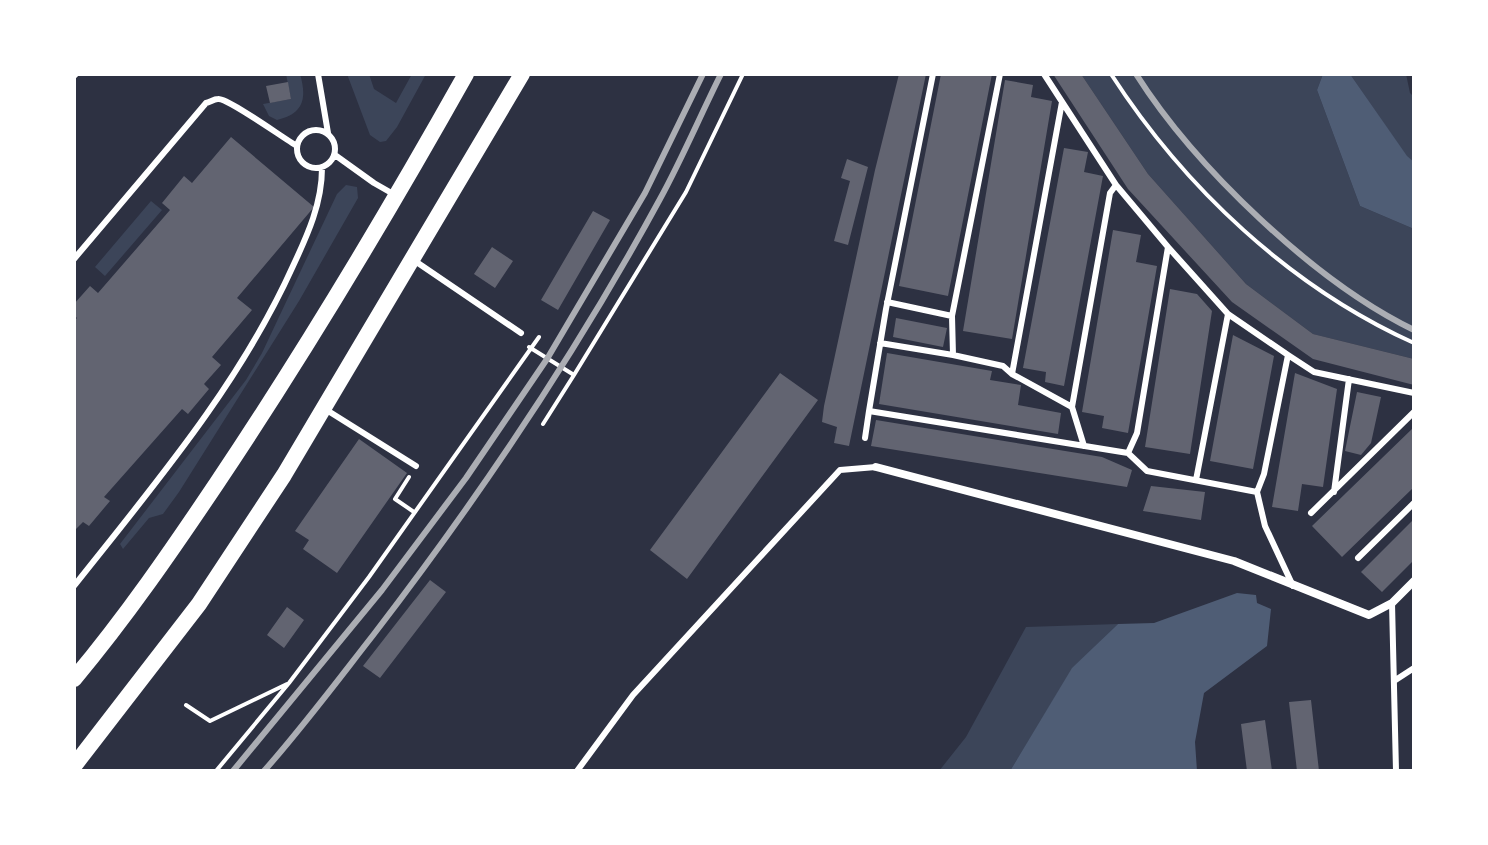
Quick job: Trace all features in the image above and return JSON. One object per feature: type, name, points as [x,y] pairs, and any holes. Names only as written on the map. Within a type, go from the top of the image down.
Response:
[{"type":"main road","points":[[74,679],[152,579],[251,432],[397,196],[466,74]]},
{"type":"main road","points":[[74,766],[199,604],[284,475],[522,74]]},
{"type":"street","points":[[876,467],[1234,561],[1369,615],[1392,603],[1414,581]]},
{"type":"lane","points":[[74,259],[206,103],[218,99],[229,101],[297,146],[303,164],[315,169],[327,165],[335,155],[335,143],[328,133],[318,74]]},
{"type":"lane","points":[[865,438],[887,302],[933,74]]},
{"type":"lane","points":[[953,355],[952,316],[1000,74]]},
{"type":"lane","points":[[1044,74],[1116,185],[1228,314],[1314,372],[1414,393]]},
{"type":"lane","points":[[1012,374],[1062,102]]},
{"type":"lane","points":[[297,146],[309,131],[328,133]]},
{"type":"lane","points":[[335,155],[397,196]]},
{"type":"lane","points":[[74,586],[202,423],[268,316],[302,247],[321,196],[322,168]]},
{"type":"lane","points":[[1084,446],[1072,407],[1110,193],[1116,185]]},
{"type":"lane","points":[[1128,453],[1137,433],[1168,247]]},
{"type":"lane","points":[[414,260],[521,333]]},
{"type":"lane","points":[[887,302],[952,316]]},
{"type":"lane","points":[[1196,480],[1228,314]]},
{"type":"lane","points":[[880,343],[1003,366],[1072,407]]},
{"type":"lane","points":[[1288,355],[1264,474],[1257,492],[1265,526],[1293,586]]},
{"type":"lane","points":[[1334,492],[1349,379]]},
{"type":"lane","points":[[324,408],[416,466]]},
{"type":"lane","points":[[869,411],[1128,453],[1147,471],[1257,492]]},
{"type":"lane","points":[[1311,513],[1414,412]]},
{"type":"lane","points":[[577,771],[633,695],[840,470],[876,467]]},
{"type":"lane","points":[[1358,558],[1414,503]]},
{"type":"lane","points":[[1392,603],[1396,771]]},
{"type":"lane","points":[[1394,681],[1414,668]]},
{"type":"path","points":[[543,424],[686,192],[743,74]]},
{"type":"path","points":[[1111,74],[1150,133],[1232,219],[1301,276],[1347,308],[1414,343]]},
{"type":"path","points":[[216,771],[289,683],[539,337]]},
{"type":"path","points":[[531,349],[574,375]]},
{"type":"path","points":[[414,512],[395,499],[416,466]]},
{"type":"path","points":[[186,705],[210,721],[289,683]]},
{"type":"shaded area","points":[[286,74],[300,74],[303,98],[293,114],[277,120],[269,116],[263,104],[291,99]]},
{"type":"shaded area","points":[[347,74],[369,74],[374,89],[396,103],[412,74],[426,74],[397,127],[386,141],[380,142],[370,135]]},
{"type":"shaded area","points":[[1081,74],[1323,74],[1317,90],[1360,206],[1414,229],[1414,359],[1313,334],[1246,284],[1148,174]]},
{"type":"shaded area","points":[[1323,74],[1350,74],[1414,162],[1414,229],[1360,206],[1317,90]]},
{"type":"shaded area","points":[[1350,74],[1406,74],[1410,93],[1414,97],[1414,162],[1407,157]]},
{"type":"shaded area","points":[[346,185],[357,187],[358,198],[299,301],[179,492],[163,514],[149,518],[123,549],[120,544],[246,380],[262,353],[337,194]]},
{"type":"shaded area","points":[[151,201],[162,210],[105,276],[95,267]]},
{"type":"shaded area","points":[[1237,593],[1256,595],[1257,603],[1271,609],[1267,646],[1204,693],[1195,742],[1197,771],[1010,771],[1072,668],[1118,624],[1154,623]]},
{"type":"shaded area","points":[[1118,624],[1072,669],[1010,771],[939,771],[966,737],[1026,627]]},
{"type":"building","points":[[899,74],[926,74],[849,446],[834,443],[837,427],[822,422],[824,406]]},
{"type":"building","points":[[941,74],[992,74],[948,296],[899,286]]},
{"type":"building","points":[[1053,74],[1081,74],[1148,174],[1246,284],[1313,334],[1414,359],[1414,385],[1313,359],[1232,302],[1128,189]]},
{"type":"building","points":[[1005,80],[1033,85],[1031,97],[1052,101],[1012,339],[963,331]]},
{"type":"building","points":[[288,82],[291,99],[270,103],[266,86]]},
{"type":"building","points":[[231,137],[314,207],[237,298],[252,310],[212,357],[221,365],[204,384],[209,389],[188,414],[182,409],[104,497],[110,501],[89,526],[83,522],[74,531],[74,321],[77,318],[74,304],[90,286],[98,293],[170,210],[162,203],[184,176],[192,183]]},
{"type":"building","points":[[1064,148],[1088,152],[1084,172],[1103,176],[1064,386],[1045,382],[1046,372],[1023,368]]},
{"type":"building","points":[[847,159],[868,167],[848,245],[834,241],[850,181],[841,178]]},
{"type":"building","points":[[593,211],[610,220],[558,310],[541,300]]},
{"type":"building","points":[[1113,230],[1141,235],[1136,262],[1157,266],[1128,433],[1102,428],[1104,416],[1082,412]]},
{"type":"building","points":[[492,247],[513,261],[495,288],[474,274]]},
{"type":"building","points":[[1170,289],[1197,294],[1212,311],[1190,454],[1145,447]]},
{"type":"building","points":[[896,318],[947,328],[943,347],[893,337]]},
{"type":"building","points":[[1233,335],[1274,356],[1253,469],[1210,461]]},
{"type":"building","points":[[887,353],[992,371],[990,380],[1021,385],[1018,405],[1061,413],[1058,434],[879,404]]},
{"type":"building","points":[[780,373],[818,400],[687,579],[650,550]]},
{"type":"building","points":[[1295,373],[1337,389],[1323,487],[1302,484],[1298,511],[1272,507]]},
{"type":"building","points":[[1357,392],[1381,397],[1371,443],[1361,455],[1345,451]]},
{"type":"building","points":[[876,420],[1102,457],[1132,470],[1127,487],[871,446]]},
{"type":"building","points":[[1414,427],[1414,487],[1342,557],[1312,526]]},
{"type":"building","points":[[359,439],[407,473],[337,573],[303,549],[309,540],[295,531]]},
{"type":"building","points":[[1151,486],[1205,492],[1201,520],[1143,511]]},
{"type":"building","points":[[1414,519],[1414,560],[1382,592],[1361,572]]},
{"type":"building","points":[[430,580],[446,592],[380,678],[363,666]]},
{"type":"building","points":[[287,607],[304,620],[284,648],[267,635]]},
{"type":"building","points":[[1311,700],[1319,771],[1297,771],[1289,702]]},
{"type":"building","points":[[1265,720],[1272,771],[1247,771],[1241,724]]},
{"type":"railway","points":[[233,771],[382,590],[466,478],[547,359],[645,193],[703,74]]},
{"type":"railway","points":[[264,771],[413,582],[526,422],[628,256],[668,184],[721,74]]},
{"type":"railway","points":[[1136,74],[1190,146],[1260,219],[1337,283],[1414,330]]}]
